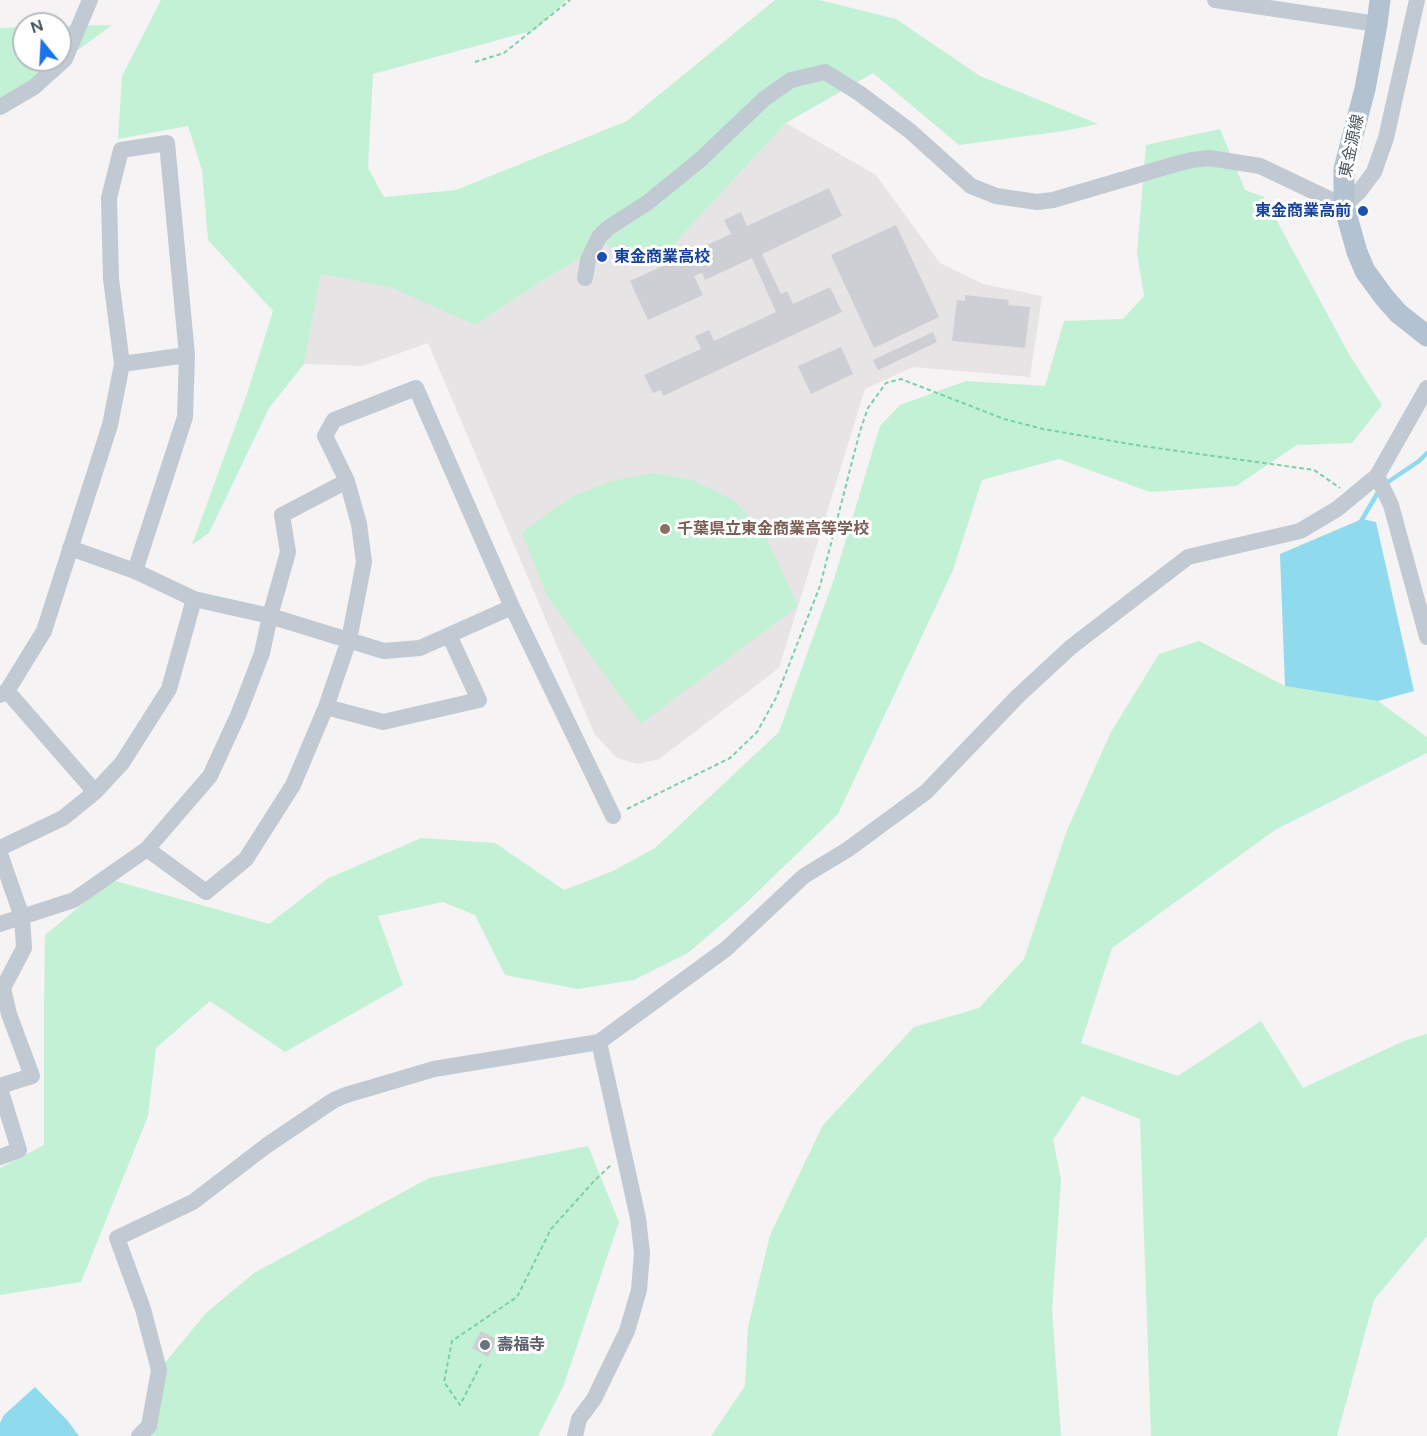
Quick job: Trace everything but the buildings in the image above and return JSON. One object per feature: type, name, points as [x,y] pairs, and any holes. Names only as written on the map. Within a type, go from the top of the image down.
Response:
[{"type":"main road","name":"東金源線","points":[[1380,0],[1365,89],[1344,169],[1344,206],[1365,271],[1398,313],[1427,336]]},
{"type":"street","points":[[0,107],[34,87],[65,59],[90,0]]},
{"type":"street","points":[[1215,0],[1377,24]]},
{"type":"street","points":[[585,278],[588,260],[599,237],[608,228],[647,203],[700,160],[764,99],[790,81],[825,72],[859,93],[910,131],[971,186],[996,196],[1037,202],[1053,200],[1176,164],[1209,158],[1260,166],[1344,206],[1359,192],[1374,172],[1386,138],[1417,0]]},
{"type":"street","points":[[95,792],[3,693],[44,631],[110,425],[122,364],[111,279],[109,198],[121,150],[167,143],[187,355],[185,417],[135,571]]},
{"type":"street","points":[[122,364],[187,355]]},
{"type":"street","points":[[147,849],[206,892],[246,859],[293,785],[326,707],[349,640],[364,561],[359,524],[346,481],[326,436],[334,420],[416,388],[512,607],[614,816]]},
{"type":"street","points":[[139,1436],[149,1426],[159,1370],[143,1309],[117,1238],[193,1202],[266,1146],[334,1100],[346,1095],[434,1069],[599,1042],[726,949],[804,876],[847,850],[926,792],[1018,696],[1071,647],[1188,557],[1300,531],[1337,509],[1377,476],[1427,388]]},
{"type":"street","points":[[1377,476],[1391,506],[1427,637]]},
{"type":"street","points":[[0,924],[74,900],[147,849],[210,776],[262,653],[288,552],[282,515],[346,481]]},
{"type":"street","points":[[70,548],[135,571],[194,599],[270,616],[384,651],[420,648],[512,607]]},
{"type":"street","points":[[0,848],[63,818],[95,792],[122,763],[169,689],[194,599]]},
{"type":"street","points":[[326,707],[383,722],[478,700],[449,635]]},
{"type":"street","points":[[0,854],[22,916],[24,948],[3,988],[5,1015],[32,1076],[0,1087],[20,1150],[0,1157]]},
{"type":"street","points":[[575,1436],[579,1419],[594,1399],[627,1331],[639,1290],[642,1253],[638,1218],[599,1042]]},
{"type":"path","points":[[475,62],[504,52],[570,0]]},
{"type":"path","points":[[614,816],[730,758],[757,732],[776,698],[820,586],[860,431],[868,408],[886,383],[901,379],[1004,419],[1043,429],[1122,443],[1314,470],[1352,497]]},
{"type":"path","points":[[481,1364],[460,1405],[444,1382],[452,1341],[517,1298],[551,1229],[595,1180],[624,1153]]},
{"type":"shaded area","name":"千葉県立東金商業高等学校","points":[[786,123],[876,175],[940,263],[983,284],[1042,296],[1030,377],[913,367],[865,389],[779,668],[659,759],[637,764],[617,758],[595,735],[428,343],[363,366],[304,364],[321,274],[390,286],[475,325],[605,243],[673,245]]},
{"type":"green space","points":[[161,0],[566,0],[535,30],[373,74],[368,168],[384,197],[456,190],[627,121],[775,0],[819,0],[896,19],[980,76],[1098,124],[1064,131],[959,145],[873,73],[786,123],[673,245],[623,261],[605,243],[475,325],[390,287],[321,274],[304,364],[269,408],[209,533],[192,545],[246,397],[273,311],[208,240],[202,170],[188,126],[118,139],[122,76]]},
{"type":"green space","points":[[112,25],[72,54],[72,26]]},
{"type":"green space","points":[[0,28],[12,28],[12,72],[48,72],[0,108]]},
{"type":"green space","points":[[1220,129],[1245,190],[1264,197],[1350,356],[1382,405],[1352,443],[1297,445],[1236,486],[1150,492],[1059,459],[982,480],[953,570],[838,814],[744,905],[688,953],[634,980],[578,989],[505,975],[475,915],[443,902],[378,916],[403,985],[285,1052],[210,1001],[156,1048],[148,1116],[81,1282],[0,1295],[0,1168],[44,1145],[45,935],[112,880],[269,924],[327,879],[421,838],[495,843],[564,890],[613,871],[655,848],[779,732],[835,576],[880,426],[900,405],[966,381],[1045,386],[1064,321],[1123,319],[1144,296],[1137,253],[1146,145]]},
{"type":"green space","points":[[655,473],[692,480],[733,500],[764,533],[798,606],[641,724],[547,596],[522,533],[578,494],[612,481]]},
{"type":"green space","points":[[1199,641],[1285,686],[1378,701],[1427,737],[1427,753],[1275,830],[1112,948],[1081,1043],[1178,1076],[1261,1021],[1303,1088],[1404,1041],[1427,1034],[1427,1236],[1374,1300],[1337,1436],[1151,1436],[1140,1119],[1082,1096],[1053,1140],[1061,1179],[1052,1310],[1061,1436],[711,1436],[745,1386],[748,1327],[770,1235],[823,1125],[914,1027],[979,1008],[1024,959],[1067,830],[1111,732],[1159,654]]},
{"type":"green space","points":[[588,1146],[619,1222],[563,1387],[538,1436],[143,1436],[159,1370],[206,1313],[254,1273],[429,1178]]},
{"type":"water","points":[[1362,519],[1376,522],[1414,691],[1378,701],[1285,686],[1280,554]]},
{"type":"water","points":[[35,1387],[79,1436],[0,1436],[0,1423],[4,1415]]},
{"type":"waterway","points":[[1388,482],[1427,453]]},
{"type":"waterway","points":[[1360,523],[1377,494]]},
{"type":"place","name":"東金商業高前","points":[[1363,211]]},
{"type":"place","name":"東金商業高校","points":[[602,257]]},
{"type":"place","name":"千葉県立東金商業高等学校","points":[[665,529]]},
{"type":"place","name":"壽福寺","points":[[485,1345]]}]
